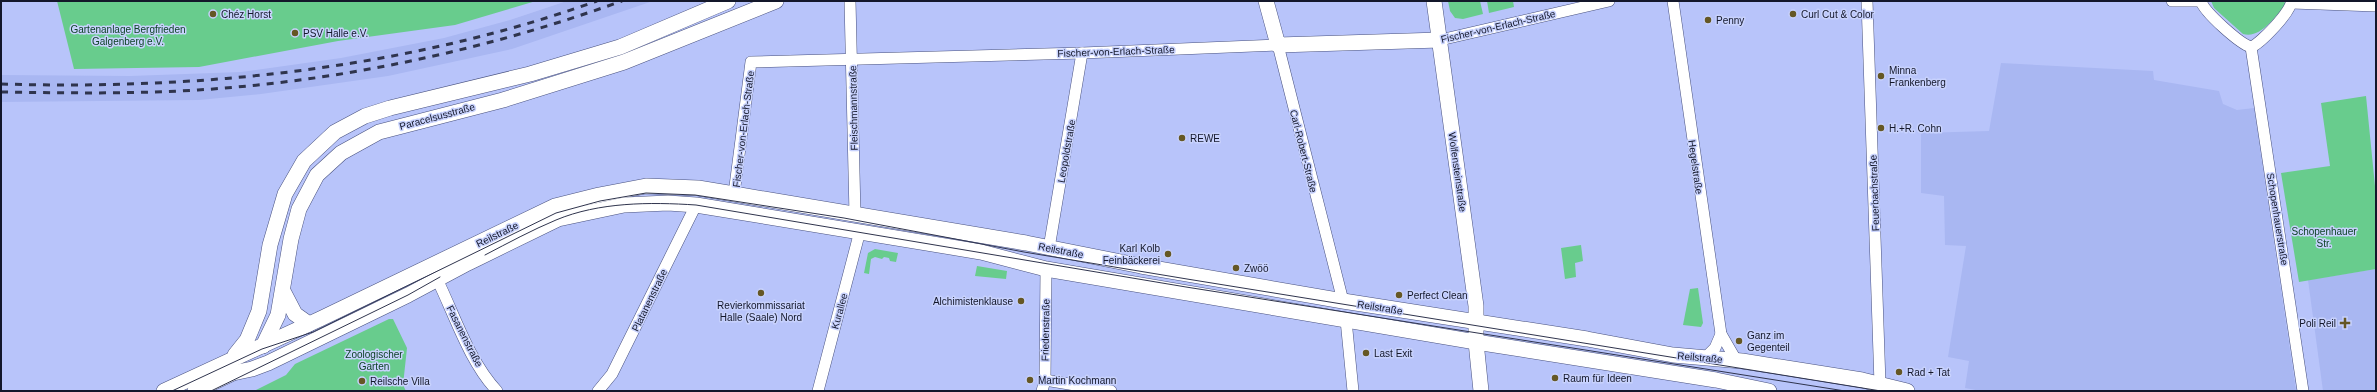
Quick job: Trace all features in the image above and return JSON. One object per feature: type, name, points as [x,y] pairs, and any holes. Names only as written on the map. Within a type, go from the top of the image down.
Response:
[{"type":"street","name":"Paracelsusstraße","points":[[232,358],[247,340],[257,318],[276,219],[291,181],[304,161],[336,132],[365,116],[390,108],[530,74],[620,47],[728,1]]},
{"type":"street","name":"Paracelsusstraße","points":[[233,374],[249,362],[266,343],[278,315],[291,239],[303,198],[324,167],[353,145],[379,132],[503,100],[624,62],[776,1]]},
{"type":"street","name":"Fleischmannstraße","points":[[850,1],[853,60],[855,215]]},
{"type":"street","name":"Carl-Robert-Straße","points":[[1266,1],[1343,301]]},
{"type":"street","name":"Wolfensteinstraße","points":[[1434,1],[1476,306],[1476,342],[1480,391]]},
{"type":"street","name":"Fischer-von-Erlach-Straße","points":[[734,194],[751,62],[1082,53],[1440,40],[1608,1]]},
{"type":"street","name":"Hegelstraße","points":[[1673,1],[1721,334],[1736,360]]},
{"type":"street","name":"Feuerbachstraße","points":[[1867,1],[1880,384]]},
{"type":"street","points":[[2172,1],[2201,1],[2207,11],[2242,43],[2251,47],[2258,43],[2289,10],[2292,2],[2376,6]]},
{"type":"street","name":"Schopenhauerstraße","points":[[2251,47],[2303,391]]},
{"type":"street","name":"Leopoldstraße","points":[[1049,248],[1082,53]]},
{"type":"street","name":"Reilstraße","points":[[164,391],[232,358],[309,324],[555,206],[599,195],[646,186],[698,188],[1049,248],[1343,301],[1587,338],[1673,355],[1736,360],[1880,384],[1907,391]]},
{"type":"street","name":"Reilstraße","points":[[195,391],[233,374],[252,370],[268,363],[408,295],[437,278],[558,219],[601,208],[624,205],[668,203],[696,205],[981,252],[1046,269],[1476,342],[1716,385],[1769,391]]},
{"type":"street","name":"Platanenstraße","points":[[598,391],[612,374],[696,205]]},
{"type":"street","points":[[855,215],[860,232]]},
{"type":"street","name":"Kurallee","points":[[818,391],[860,232]]},
{"type":"street","name":"Friedenstraße","points":[[1044,386],[1046,269]]},
{"type":"street","name":"Fasanenstraße","points":[[437,278],[465,339],[489,382],[497,391]]},
{"type":"street","points":[[283,291],[295,314],[309,324]]},
{"type":"street","points":[[1346,320],[1353,391]]},
{"type":"street","points":[[1706,357],[1715,348],[1721,334]]},
{"type":"street","points":[[1044,386],[1111,391]]},
{"type":"shaded area","points":[[567,1],[653,1],[512,49],[388,76],[261,94],[199,100],[1,102],[1,75],[130,76],[241,72],[341,58],[444,38],[510,20]]},
{"type":"shaded area","points":[[2001,63],[2153,71],[2154,80],[2219,91],[2223,104],[2237,110],[2254,108],[2296,391],[1981,391],[1965,388],[1969,361],[1948,357],[1966,246],[1945,245],[1944,196],[1921,193],[1921,133],[1989,131]]},
{"type":"shaded area","name":"Poli Reil","points":[[2376,269],[2376,391],[2323,391],[2308,280]]},
{"type":"green space","name":"Gartenanlage Bergfrieden Galgenberg e.V.","points":[[57,1],[536,1],[455,25],[338,41],[199,67],[74,69]]},
{"type":"green space","points":[[1448,1],[1480,1],[1483,14],[1463,19],[1455,18],[1450,11]]},
{"type":"green space","points":[[1487,1],[1513,1],[1514,7],[1489,13]]},
{"type":"green space","points":[[2211,1],[2284,1],[2286,5],[2267,26],[2250,35],[2243,34],[2214,8]]},
{"type":"green space","name":"Schopenhauer Str.","points":[[2366,96],[2376,196],[2376,269],[2299,282],[2281,173],[2330,166],[2321,103]]},
{"type":"green space","points":[[1581,245],[1583,261],[1575,263],[1576,277],[1565,279],[1561,248]]},
{"type":"green space","points":[[875,249],[898,253],[896,262],[890,261],[889,258],[884,257],[882,259],[875,257],[871,259],[869,274],[864,273],[868,253]]},
{"type":"green space","points":[[977,266],[1007,271],[1006,279],[975,276]]},
{"type":"green space","points":[[1698,288],[1703,323],[1701,327],[1683,325],[1690,289]]},
{"type":"green space","name":"Zoologischer Garten","points":[[389,319],[393,319],[407,348],[403,385],[406,391],[254,391],[286,375],[295,364]]},
{"type":"tram line","points":[[172,391],[262,349],[313,332],[556,213],[600,201],[646,193],[695,195],[844,218],[1024,252],[1881,391]]},
{"type":"tram line","points":[[485,255],[547,224],[572,214],[625,205],[696,205],[1186,287],[1845,391]]},
{"type":"tram line","points":[[211,391],[408,295],[440,277]]},
{"type":"railway","points":[[1,84],[76,85],[152,83],[228,78],[303,70],[377,59],[452,44],[525,24],[597,1]]},
{"type":"railway","points":[[1,92],[100,93],[198,90],[252,86],[306,79],[360,71],[466,48],[571,19],[622,1]]},
{"type":"place","name":"Chéz Horst","points":[[213,14]]},
{"type":"place","name":"Curl Cut & Color","points":[[1793,14]]},
{"type":"place","name":"Penny","points":[[1708,20]]},
{"type":"place","name":"PSV Halle e.V.","points":[[295,33]]},
{"type":"place","name":"Minna Frankenberg","points":[[1881,76]]},
{"type":"place","name":"H.+R. Cohn","points":[[1881,128]]},
{"type":"place","name":"REWE","points":[[1182,138]]},
{"type":"place","name":"Karl Kolb Feinbäckerei","points":[[1168,254]]},
{"type":"place","name":"Zwöö","points":[[1236,268]]},
{"type":"place","name":"Revierkommissariat Halle (Saale) Nord","points":[[761,293]]},
{"type":"place","name":"Perfect Clean","points":[[1399,295]]},
{"type":"place","name":"Alchimistenklause","points":[[1021,301]]},
{"type":"place","name":"Poli Reil","points":[[2345,323]]},
{"type":"place","name":"Ganz im Gegenteil","points":[[1739,341]]},
{"type":"place","name":"Last Exit","points":[[1366,353]]},
{"type":"place","name":"Rad + Tat","points":[[1899,372]]},
{"type":"place","name":"Raum für Ideen","points":[[1555,378]]},
{"type":"place","name":"Martin Kochmann","points":[[1030,380]]},
{"type":"place","name":"Reilsche Villa","points":[[362,381]]}]
